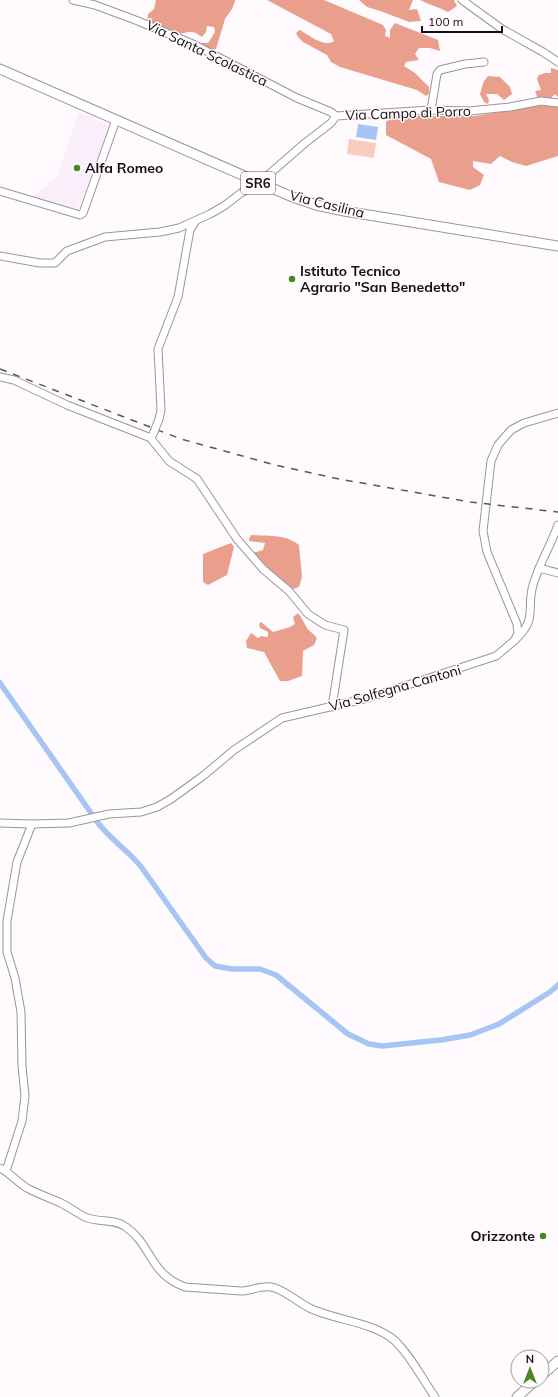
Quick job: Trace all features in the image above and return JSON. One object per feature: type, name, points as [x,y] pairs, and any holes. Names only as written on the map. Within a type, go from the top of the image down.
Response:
[{"type":"main road","name":"Via Casilina","points":[[0,69],[259,184],[316,205],[344,211],[558,246]]},
{"type":"main road","points":[[550,1368],[558,1361]]},
{"type":"main road","points":[[517,1397],[526,1389]]},
{"type":"street","name":"Via Santa Scolastica","points":[[73,0],[95,5],[195,45],[297,98],[331,112],[336,116]]},
{"type":"street","points":[[462,0],[502,29],[558,62]]},
{"type":"street","points":[[431,110],[437,74],[440,70],[465,64],[484,62]]},
{"type":"street","name":"Via Campo di Porro","points":[[0,256],[55,263],[67,251],[105,237],[160,232],[179,228],[195,222],[224,206],[241,193],[259,184],[305,143],[331,123],[336,116],[431,110],[469,111],[510,107],[541,101],[558,103]]},
{"type":"street","points":[[0,191],[80,215],[83,213],[116,120]]},
{"type":"street","points":[[153,435],[161,410],[158,349],[178,297],[190,230],[195,222]]},
{"type":"street","points":[[0,377],[14,380],[66,405],[153,435],[169,461],[196,479],[237,539],[263,569],[289,591],[308,614],[325,625],[344,630],[332,707]]},
{"type":"street","points":[[514,641],[518,634],[516,620],[487,552],[483,531],[491,461],[498,445],[511,430],[524,423],[558,413]]},
{"type":"street","points":[[516,620],[524,620],[530,617],[532,586],[558,525]]},
{"type":"street","points":[[539,568],[558,573]]},
{"type":"street","name":"Via Solfegna Cantoni","points":[[0,822],[32,824],[69,823],[109,814],[141,812],[157,807],[203,776],[234,750],[282,718],[368,698],[496,656],[523,633],[529,624],[530,617]]},
{"type":"street","points":[[32,824],[17,862],[7,921],[7,952],[15,978],[21,1012],[22,1066],[25,1096],[22,1121],[3,1170],[28,1188],[62,1204],[86,1218],[116,1222],[127,1227],[138,1238],[158,1269],[177,1284],[185,1287],[241,1291],[249,1291],[259,1287],[273,1287],[313,1310],[382,1331],[395,1341],[404,1351],[435,1397]]},
{"type":"shaded area","points":[[156,0],[235,1],[232,9],[225,19],[216,49],[207,52],[200,46],[200,43],[208,43],[215,32],[214,27],[207,26],[206,32],[202,37],[194,32],[174,34],[164,30],[147,22],[148,14],[154,9]]},
{"type":"shaded area","points":[[267,0],[324,0],[383,25],[386,30],[385,36],[390,38],[390,30],[395,23],[438,40],[440,51],[430,48],[419,48],[415,54],[419,60],[406,62],[404,66],[415,73],[429,87],[429,94],[426,96],[417,90],[340,67],[331,62],[327,55],[303,42],[296,33],[300,30],[321,42],[326,43],[334,41],[331,34]]},
{"type":"shaded area","points":[[359,0],[413,0],[409,10],[417,9],[421,21],[409,22],[367,7]]},
{"type":"shaded area","points":[[420,0],[454,0],[457,6],[448,12]]},
{"type":"shaded area","points":[[551,68],[558,70],[558,97],[555,94],[551,98],[538,99],[535,91],[541,90],[537,79],[539,75],[551,73]]},
{"type":"shaded area","points":[[488,76],[500,77],[510,87],[512,94],[504,100],[497,94],[486,94],[489,100],[488,104],[484,102],[480,94],[484,81]]},
{"type":"shaded area","points":[[534,106],[558,106],[558,156],[526,166],[512,162],[500,156],[491,164],[473,161],[473,167],[484,175],[480,185],[470,190],[439,182],[431,159],[386,135],[386,122],[393,116],[475,116]]},
{"type":"shaded area","name":"Alfa Romeo","points":[[78,112],[110,126],[77,211],[31,198],[58,176]]},
{"type":"shaded area","points":[[349,139],[376,143],[374,158],[347,154]]},
{"type":"shaded area","points":[[251,535],[283,537],[294,541],[299,545],[302,577],[299,587],[293,589],[259,563],[253,553],[263,550],[265,543],[249,541]]},
{"type":"shaded area","points":[[231,543],[234,547],[227,575],[208,585],[203,582],[203,554]]},
{"type":"shaded area","points":[[298,613],[307,628],[317,638],[314,645],[303,651],[302,676],[288,681],[280,681],[264,652],[247,648],[246,641],[251,633],[258,638],[261,636],[268,637],[268,632],[260,628],[259,624],[261,622],[273,632],[295,624],[293,617]]},
{"type":"water","points":[[358,124],[378,127],[376,140],[356,137]]},
{"type":"waterway","points":[[0,683],[98,823],[142,868],[206,958],[215,966],[232,969],[260,969],[276,975],[348,1034],[369,1044],[382,1046],[441,1040],[470,1035],[499,1024],[550,992],[558,985]]},
{"type":"railway","points":[[0,369],[181,439],[275,465],[339,479],[470,502],[558,512]]},
{"type":"place","name":"Alfa Romeo","points":[[77,168]]},
{"type":"place","name":"Istituto Tecnico Agrario \"San Benedetto\"","points":[[292,279]]},
{"type":"place","name":"Orizzonte","points":[[543,1236]]}]
